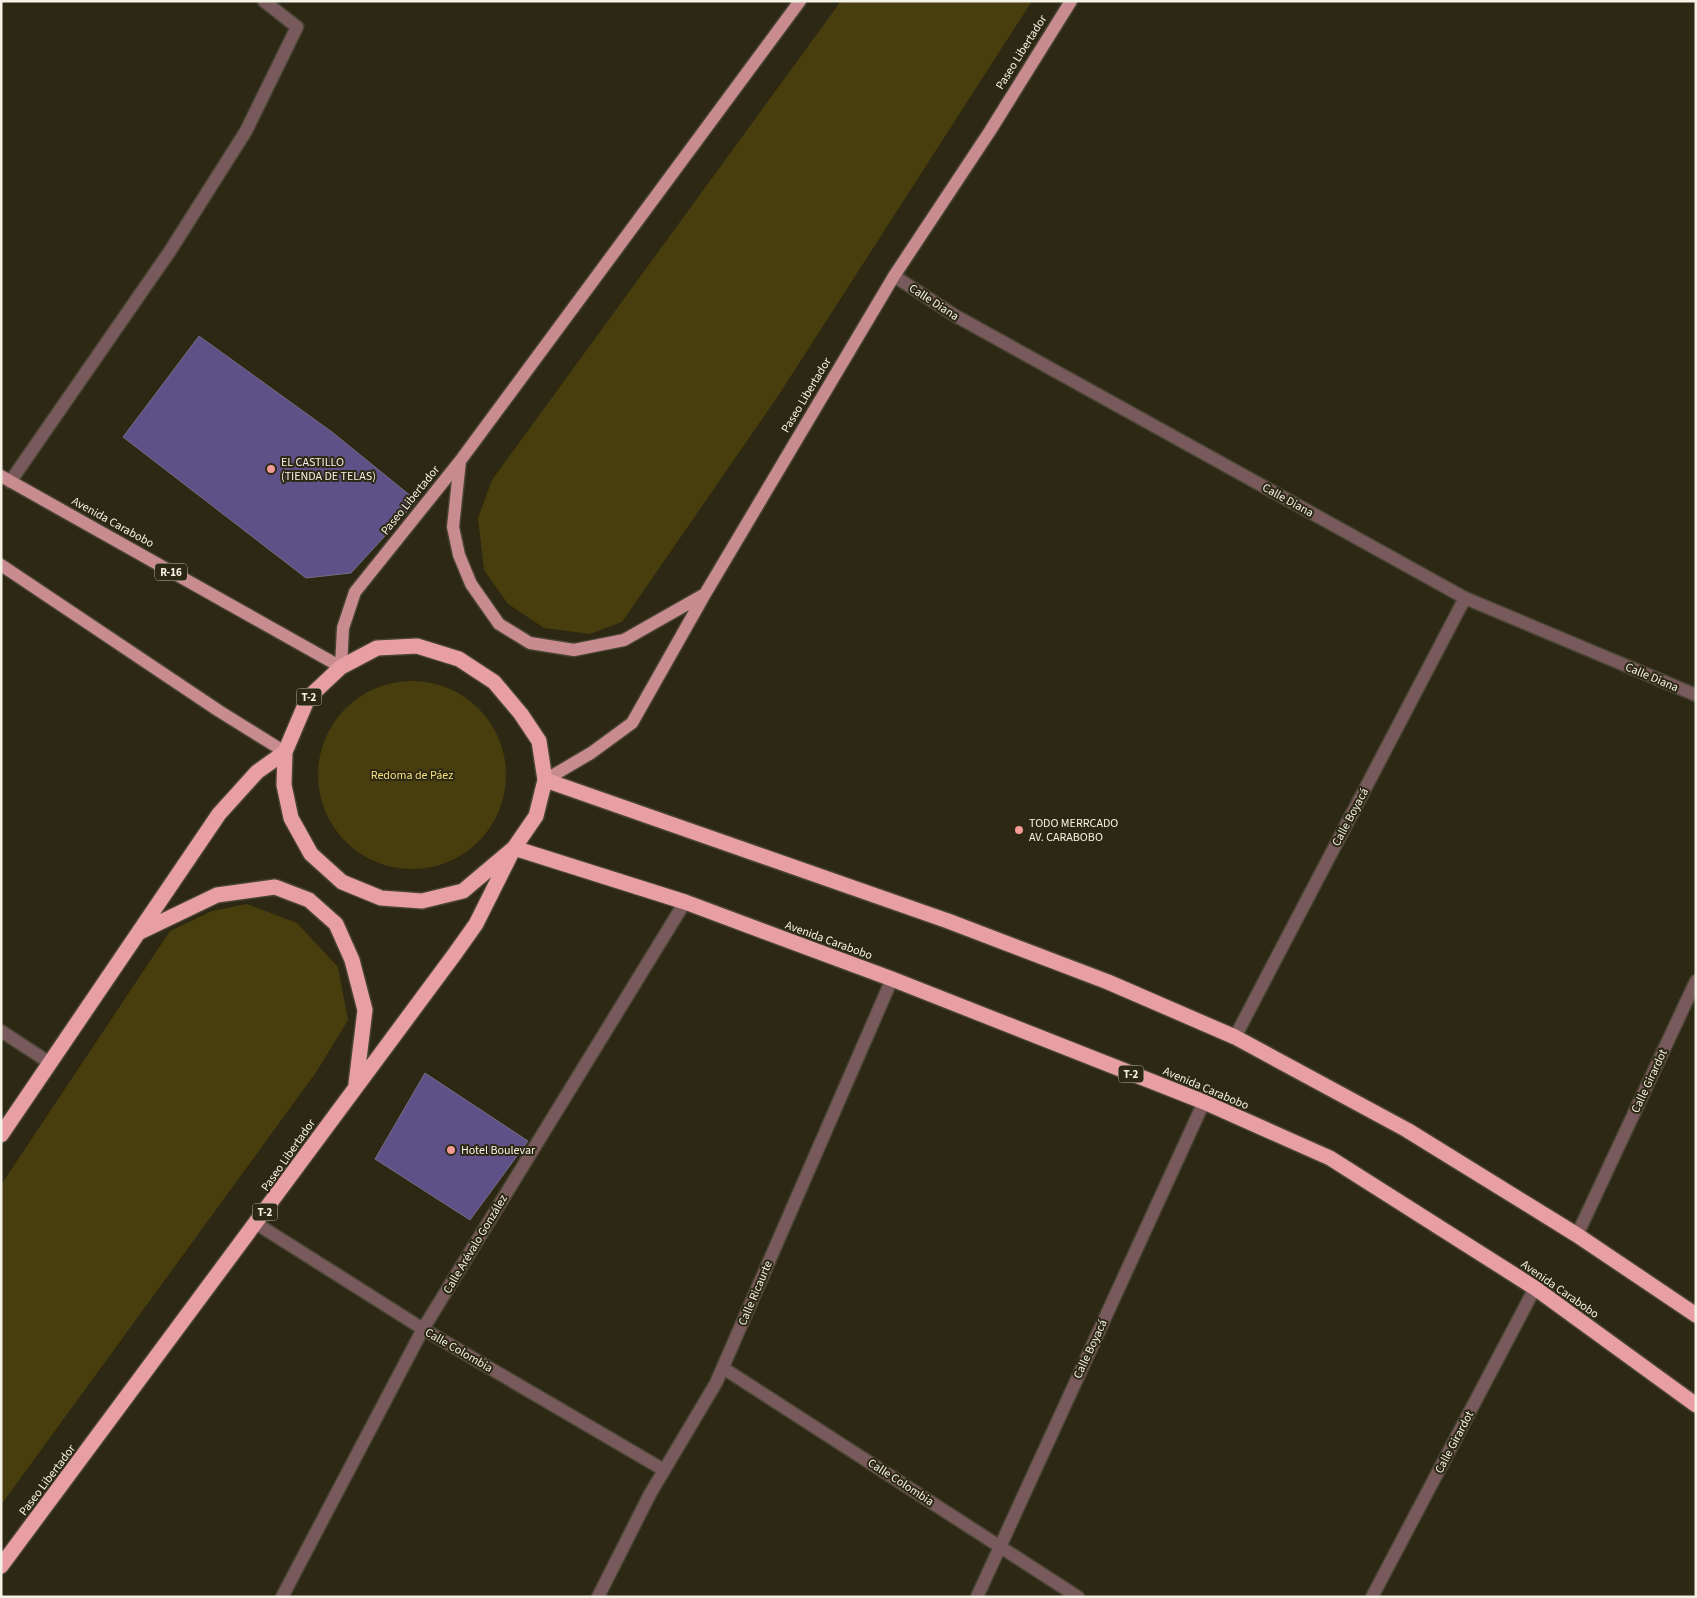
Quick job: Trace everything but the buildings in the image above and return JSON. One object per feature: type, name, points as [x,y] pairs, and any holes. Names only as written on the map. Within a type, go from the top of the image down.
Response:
[{"type":"highway","name":"T-2","points":[[417,646],[459,659],[494,682],[521,714],[539,741],[545,780],[536,816],[514,848],[463,891],[422,902],[381,898],[342,882],[312,854],[291,818],[284,785],[285,752],[308,698],[341,667],[377,648],[417,646]]},
{"type":"highway","points":[[1,1135],[219,814],[257,772],[285,752]]},
{"type":"highway","points":[[545,780],[948,921],[1108,982],[1236,1037],[1407,1130],[1577,1235],[1696,1315]]},
{"type":"highway","name":"Avenida Carabobo","points":[[514,848],[685,902],[892,979],[1204,1102],[1330,1158],[1535,1288],[1696,1405]]},
{"type":"highway","name":"Paseo Libertador","points":[[1,1566],[257,1224],[356,1085],[476,924],[514,848]]},
{"type":"highway","points":[[139,932],[217,895],[275,887],[309,900],[336,924],[352,960],[363,1002],[365,1010],[356,1085]]},
{"type":"main road","name":"Paseo Libertador","points":[[341,667],[343,628],[355,592],[460,461],[800,1]]},
{"type":"main road","name":"Paseo Libertador","points":[[545,780],[591,753],[632,723],[705,594],[894,276],[990,131],[1071,1]]},
{"type":"main road","points":[[460,461],[453,527],[460,556],[471,584],[499,624],[530,643],[574,650],[624,640],[705,594]]},
{"type":"main road","name":"Avenida Carabobo","points":[[6,479],[341,667]]},
{"type":"main road","points":[[1,565],[219,711],[285,752]]},
{"type":"street","points":[[6,479],[170,251],[246,131],[297,27],[264,1]]},
{"type":"street","name":"Calle Diana","points":[[894,276],[954,316],[1465,598],[1696,696]]},
{"type":"street","name":"Calle Boyacá","points":[[1236,1037],[1465,598]]},
{"type":"street","name":"Calle Arévalo González","points":[[282,1597],[423,1329],[685,902]]},
{"type":"street","name":"Calle Ricaurte","points":[[598,1597],[664,1470],[716,1383],[892,979]]},
{"type":"street","name":"Calle Girardot","points":[[1577,1235],[1696,981]]},
{"type":"street","points":[[1,1032],[50,1063]]},
{"type":"street","name":"Calle Boyacá","points":[[977,1597],[1204,1102]]},
{"type":"street","name":"Calle Colombia","points":[[257,1224],[423,1329],[664,1470]]},
{"type":"street","name":"Calle Girardot","points":[[1372,1597],[1535,1288]]},
{"type":"street","name":"Calle Colombia","points":[[723,1368],[1078,1597]]},
{"type":"green space","points":[[841,1],[1032,1],[778,396],[622,622],[590,634],[544,628],[508,604],[484,570],[478,518],[492,480]]},
{"type":"green space","name":"Redoma de Páez","points":[[403,681],[421,681],[448,688],[479,708],[499,739],[506,766],[506,784],[499,811],[479,842],[448,862],[421,869],[403,869],[385,865],[368,858],[352,848],[339,835],[329,819],[322,802],[318,784],[318,766],[322,748],[329,731],[339,715],[352,702],[368,692],[385,685]]},
{"type":"green space","points":[[247,904],[297,923],[338,967],[348,1020],[317,1071],[1,1505],[1,1185],[170,931],[212,911]]},
{"type":"place","name":"EL CASTILLO (TIENDA DE TELAS)","points":[[271,469]]},
{"type":"place","name":"TODO MERRCADO AV. CARABOBO","points":[[1019,830]]},
{"type":"place","name":"Hotel Boulevar","points":[[451,1150]]}]
